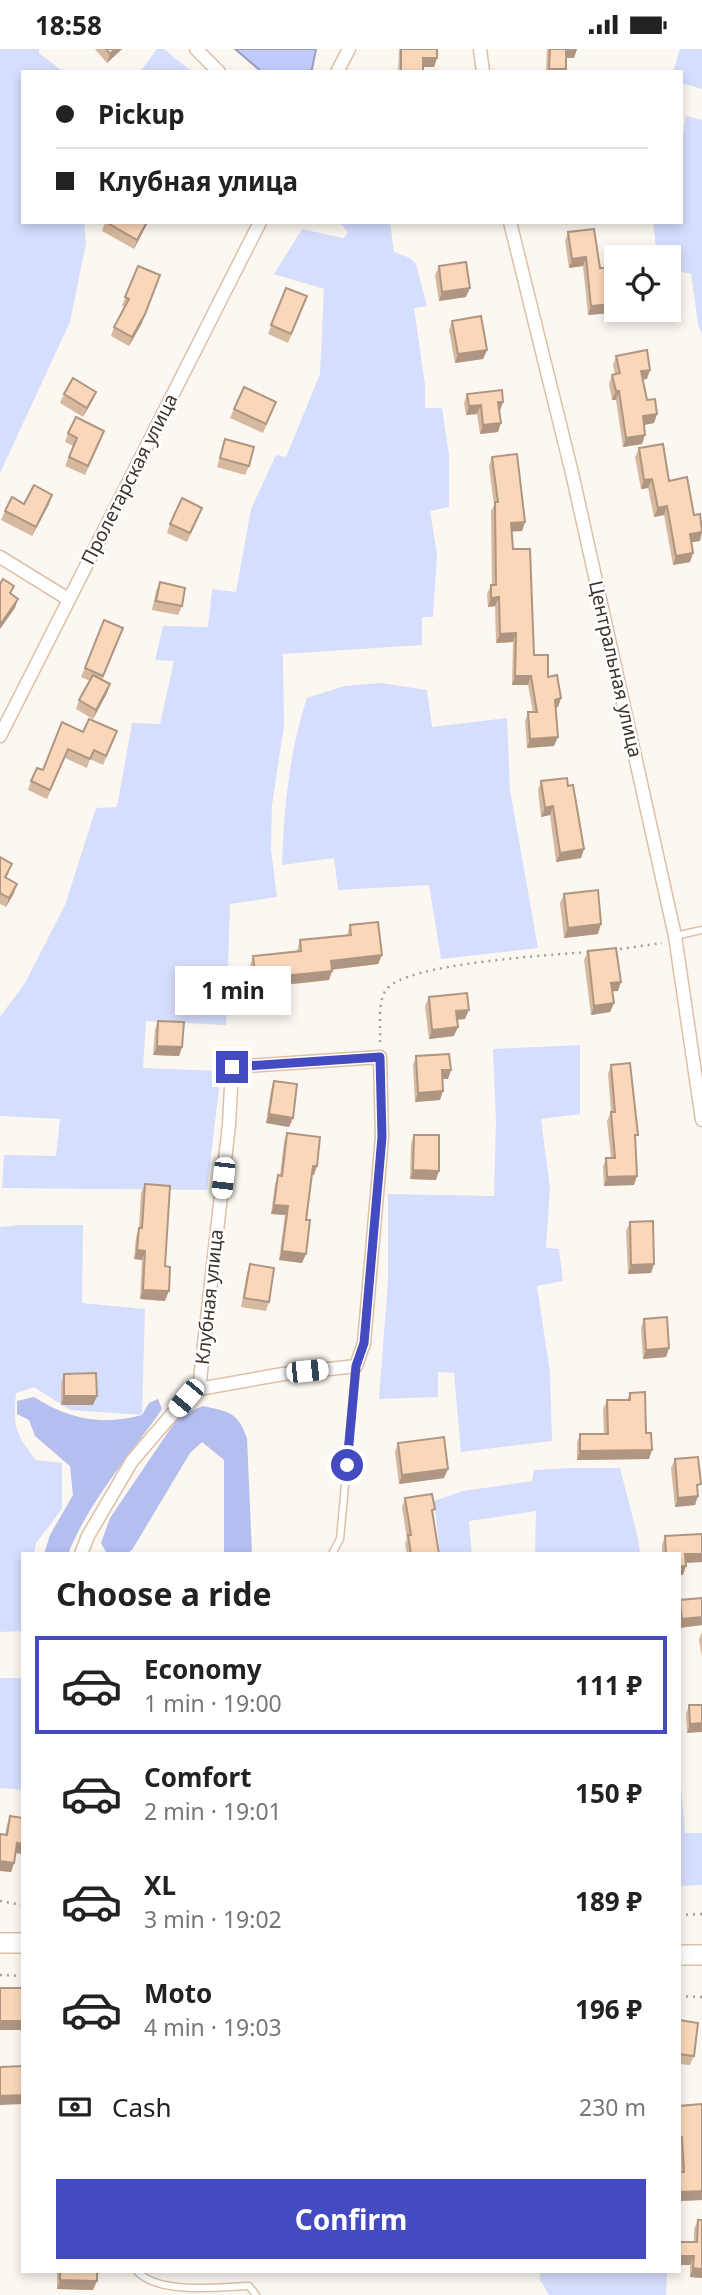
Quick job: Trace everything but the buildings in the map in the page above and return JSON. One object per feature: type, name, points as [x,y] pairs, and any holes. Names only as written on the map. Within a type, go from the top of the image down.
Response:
[{"type":"main road","points":[[0,1943],[21,1943]]},
{"type":"main road","points":[[681,1955],[702,1955]]},
{"type":"street","points":[[196,49],[217,70]]},
{"type":"street","points":[[338,70],[349,49]]},
{"type":"street","points":[[480,49],[483,70]]},
{"type":"street","name":"Пролетарская улица","points":[[0,736],[259,224]]},
{"type":"street","name":"Центральная улица","points":[[510,224],[575,487],[675,938],[702,1120]]},
{"type":"street","points":[[0,557],[68,599]]},
{"type":"street","points":[[356,1366],[364,1343],[382,1137],[380,1057]]},
{"type":"street","name":"Клубная улица","points":[[356,1366],[283,1374],[199,1389],[229,1125],[232,1067],[380,1057]]},
{"type":"street","points":[[82,1552],[88,1536],[132,1461],[186,1398],[199,1389]]},
{"type":"lane","points":[[675,938],[702,930]]},
{"type":"lane","points":[[333,1552],[340,1539],[356,1366]]},
{"type":"lane","points":[[140,2273],[152,2282],[195,2288],[249,2286],[256,2295]]},
{"type":"path","points":[[605,950],[675,938]]},
{"type":"path","points":[[380,1057],[381,997],[388,986],[437,969],[591,951]]},
{"type":"path","points":[[0,1901],[21,1905]]},
{"type":"path","points":[[681,1915],[702,1915]]},
{"type":"path","points":[[0,1975],[21,1976]]},
{"type":"path","points":[[681,1996],[702,1997]]},
{"type":"shaded area","points":[[0,49],[39,49],[39,53],[61,70],[21,70],[21,224],[84,224],[86,243],[70,322],[0,473]]},
{"type":"shaded area","points":[[157,49],[164,49],[190,70],[141,70]]},
{"type":"shaded area","points":[[235,49],[316,49],[311,70],[260,70]]},
{"type":"shaded area","points":[[680,49],[702,49],[702,89],[683,84],[683,70],[674,70]]},
{"type":"shaded area","points":[[686,116],[702,120],[702,334],[698,324],[691,274],[681,272],[681,245],[656,245],[653,224],[683,224],[683,135]]},
{"type":"shaded area","points":[[341,224],[390,224],[394,252],[410,258],[416,264],[427,306],[414,308],[425,385],[425,408],[442,408],[449,455],[449,507],[430,511],[437,554],[433,617],[422,617],[422,645],[283,654],[284,726],[272,805],[271,849],[277,897],[230,904],[226,1025],[146,1021],[143,1068],[221,1071],[207,1190],[2,1188],[4,1155],[56,1156],[60,1119],[0,1116],[0,1017],[25,983],[65,905],[96,808],[117,807],[132,723],[160,724],[174,661],[155,660],[163,626],[208,627],[212,589],[236,592],[251,509],[276,455],[286,457],[320,374],[324,289],[274,274],[302,229],[343,238],[348,233]]},
{"type":"shaded area","points":[[381,683],[427,690],[432,727],[507,718],[510,790],[538,948],[441,959],[429,885],[338,890],[334,858],[282,865],[288,780],[307,698],[344,686]]},
{"type":"shaded area","points":[[580,1045],[580,1114],[541,1119],[550,1188],[546,1248],[559,1249],[563,1281],[537,1286],[550,1372],[552,1441],[461,1452],[454,1373],[438,1372],[438,1397],[379,1399],[388,1281],[388,1194],[494,1196],[496,1120],[493,1049]]},
{"type":"shaded area","points":[[83,1225],[82,1303],[145,1309],[142,1415],[70,1410],[34,1387],[16,1393],[15,1422],[24,1443],[36,1460],[62,1463],[62,1509],[36,1543],[34,1552],[21,1552],[21,1631],[0,1632],[0,1227]]},
{"type":"shaded area","points":[[34,1397],[60,1411],[99,1420],[142,1415],[149,1403],[158,1399],[162,1409],[87,1515],[69,1552],[45,1552],[50,1535],[73,1495],[70,1466],[35,1436],[29,1420],[17,1414],[17,1401]]},
{"type":"shaded area","points":[[203,1406],[231,1414],[240,1422],[247,1438],[252,1552],[224,1552],[224,1460],[202,1442],[190,1453],[132,1550],[106,1552],[101,1543],[110,1518],[179,1416]]},
{"type":"shaded area","points":[[620,1468],[640,1552],[535,1552],[536,1511],[469,1521],[472,1552],[440,1552],[434,1501],[463,1491],[532,1481],[534,1470]]},
{"type":"shaded area","points":[[0,1678],[21,1678],[21,1790],[0,1788]]},
{"type":"shaded area","points":[[681,1786],[685,1833],[702,1833],[702,1885],[681,1886]]},
{"type":"shaded area","points":[[540,2273],[667,2273],[666,2295],[549,2295],[540,2280]]},
{"type":"route","points":[[232,1067],[380,1057],[382,1137],[364,1343],[356,1366],[347,1465]]}]
